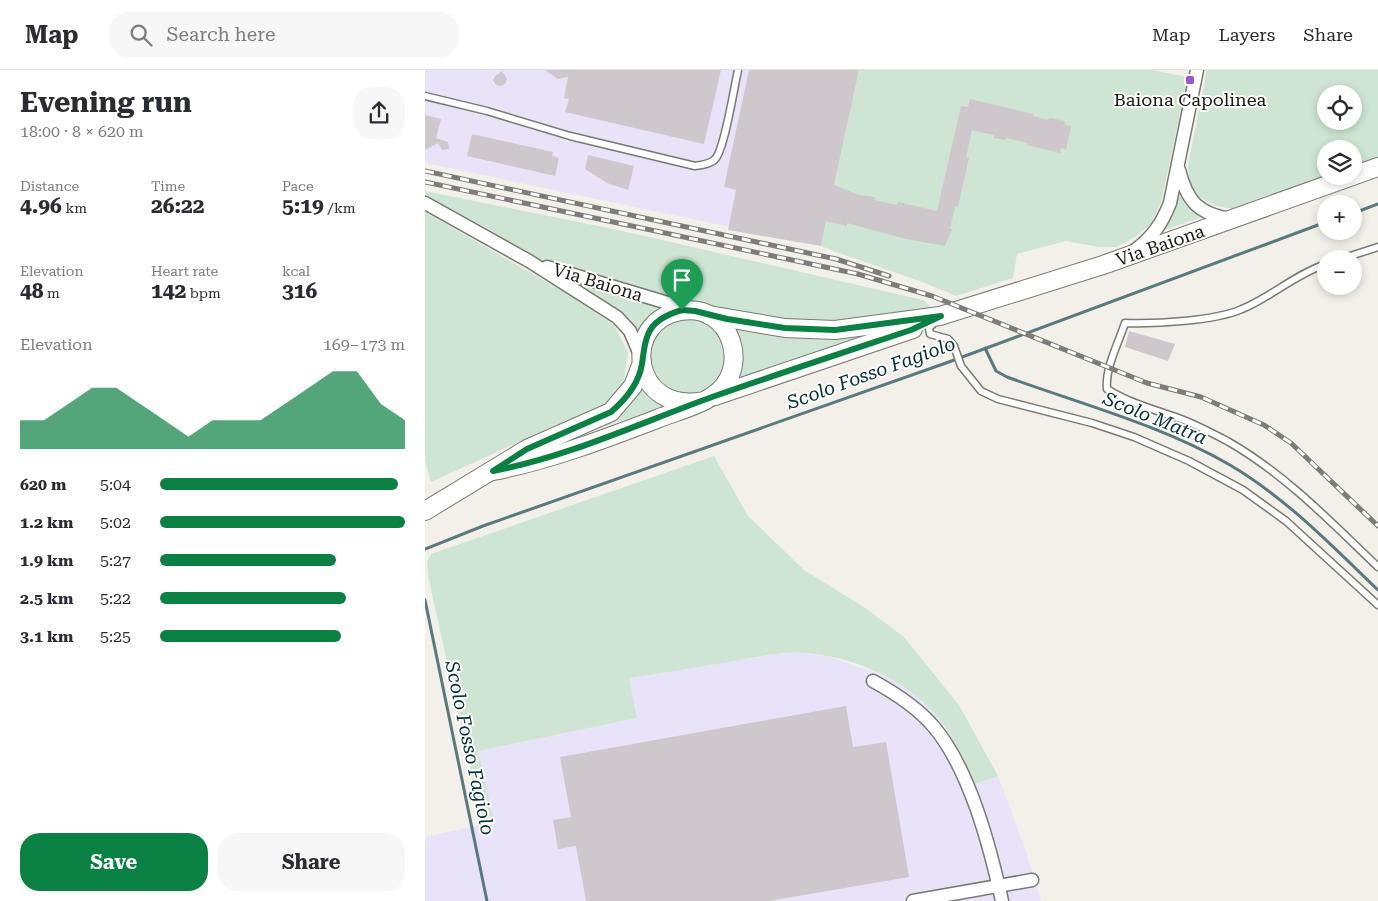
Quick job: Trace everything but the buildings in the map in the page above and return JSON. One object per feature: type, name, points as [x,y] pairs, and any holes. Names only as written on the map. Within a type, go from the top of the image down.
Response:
[{"type":"main road","name":"Via Baiona","points":[[707,399],[911,330],[941,316],[1125,257],[1378,167]]},
{"type":"main road","points":[[425,511],[448,495],[493,471],[527,449],[611,412],[622,402],[633,386],[642,362],[643,346],[648,333],[657,322],[668,314],[682,310],[702,313],[727,332],[733,344],[733,369],[728,380],[707,399],[645,424],[521,466],[493,471]]},
{"type":"main road","name":"Via Baiona","points":[[702,313],[785,328],[835,330],[941,316]]},
{"type":"main road","points":[[642,362],[646,377],[653,388],[664,397],[690,404],[707,399]]},
{"type":"street","points":[[1125,257],[1145,242],[1161,223],[1171,203],[1197,70]]},
{"type":"street","points":[[1178,168],[1189,199],[1200,209],[1216,217],[1234,219]]},
{"type":"street","name":"Via Baiona","points":[[425,203],[529,261],[617,317],[630,331],[642,362]]},
{"type":"street","name":"Via Baiona","points":[[529,261],[702,313]]},
{"type":"street","points":[[873,681],[905,700],[934,727],[955,759],[986,836],[1001,901]]},
{"type":"street","points":[[913,901],[1032,880]]},
{"type":"lane","points":[[425,96],[487,111],[570,136],[695,166],[708,164],[716,159],[721,146],[738,70]]},
{"type":"lane","points":[[1362,252],[1378,247]]},
{"type":"lane","points":[[1317,268],[1242,309],[1220,316],[1147,324],[1125,323],[1111,362],[1106,381],[1107,389],[1117,396],[1191,424],[1229,442],[1275,471],[1378,567]]},
{"type":"lane","points":[[941,316],[929,328],[930,334],[947,339],[954,346],[961,366],[981,391],[997,399],[1092,423],[1134,437],[1189,461],[1243,490],[1287,522],[1378,606]]},
{"type":"shaded area","points":[[425,70],[859,70],[821,246],[425,163]]},
{"type":"shaded area","points":[[802,653],[827,656],[887,677],[913,693],[936,715],[954,741],[975,784],[998,776],[1026,851],[1041,901],[425,901],[425,837],[494,822],[478,751],[637,718],[629,678],[776,654]]},
{"type":"green space","points":[[859,70],[1152,70],[1188,77],[1161,202],[1151,224],[1135,237],[1116,247],[1099,247],[1066,241],[1017,254],[1013,278],[956,296],[923,282],[821,246]]},
{"type":"green space","points":[[1207,70],[1378,70],[1378,159],[1362,165],[1362,140],[1317,140],[1317,179],[1234,209],[1215,206],[1198,196],[1189,182],[1188,165]]},
{"type":"green space","points":[[425,191],[623,231],[923,300],[932,308],[809,325],[716,308],[618,284],[533,258],[492,231],[425,196]]},
{"type":"green space","points":[[1179,194],[1186,206],[1199,213],[1202,217],[1162,231],[1176,195]]},
{"type":"green space","points":[[425,212],[578,300],[614,325],[628,353],[623,384],[615,396],[602,406],[431,482],[425,460]]},
{"type":"green space","points":[[579,284],[658,306],[636,334],[632,323],[604,300]]},
{"type":"green space","points":[[691,316],[710,325],[717,331],[720,335],[724,357],[721,371],[714,382],[691,394],[678,393],[666,388],[656,377],[650,365],[649,352],[654,336],[658,331],[668,324]]},
{"type":"green space","points":[[729,326],[818,339],[855,338],[855,341],[779,365],[731,383]]},
{"type":"green space","points":[[641,385],[670,405],[596,429],[622,410]]},
{"type":"green space","points":[[714,456],[748,516],[804,570],[864,607],[904,637],[959,705],[998,776],[975,784],[953,739],[936,715],[908,690],[892,680],[875,671],[838,658],[801,653],[776,654],[629,678],[637,718],[478,751],[494,822],[483,824],[428,576],[427,562],[431,554]]},
{"type":"waterway","name":"Scolo Fosso Fagiolo","points":[[1362,210],[1378,204]]},
{"type":"waterway","name":"Scolo Fosso Fagiolo","points":[[425,549],[483,526],[946,363],[1317,225]]},
{"type":"waterway","name":"Scolo Matra","points":[[985,348],[996,371],[1007,377],[1149,427],[1204,451],[1230,465],[1251,478],[1289,507],[1378,590]]},
{"type":"waterway","name":"Scolo Fosso Fagiolo","points":[[425,600],[487,901]]},
{"type":"railway","points":[[425,171],[836,259],[889,276]]},
{"type":"railway","points":[[425,182],[858,274],[932,296],[1147,383],[1201,397],[1264,425],[1291,443],[1378,526]]},
{"type":"place","name":"Baiona Capolinea","points":[[1190,80]]},
{"type":"route","points":[[682,310],[785,328],[835,330],[871,327],[941,316],[911,330],[710,398],[645,424],[521,466],[493,471],[527,449],[611,412],[622,402],[633,386],[642,364],[643,346],[648,333],[657,322],[668,314],[682,310]]}]
